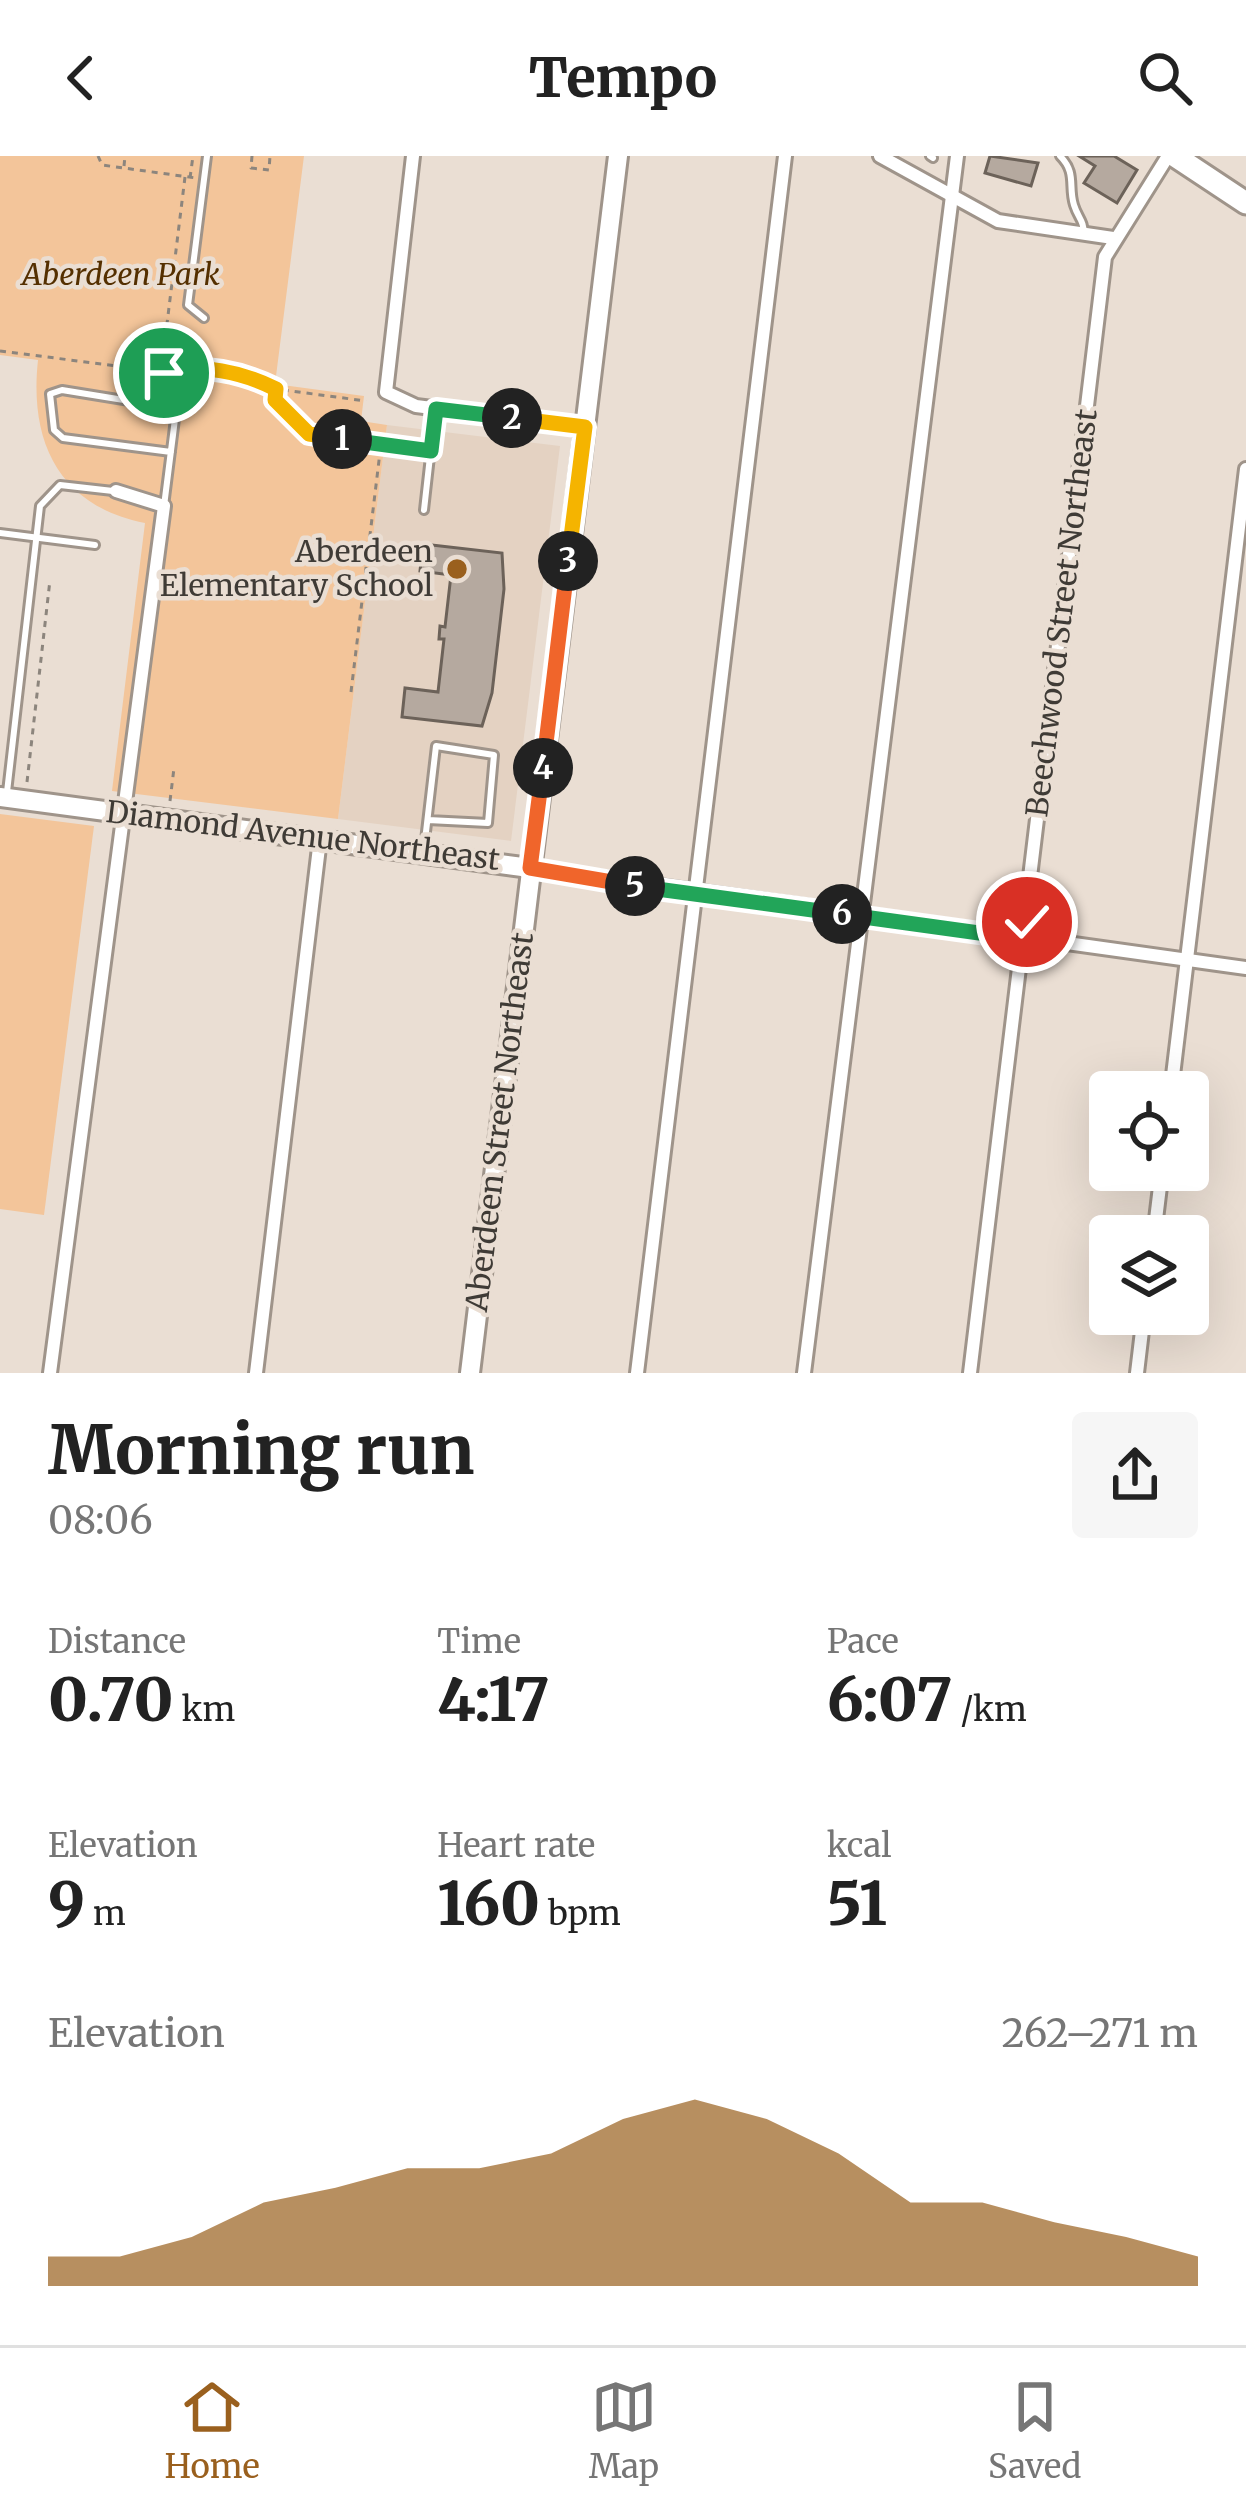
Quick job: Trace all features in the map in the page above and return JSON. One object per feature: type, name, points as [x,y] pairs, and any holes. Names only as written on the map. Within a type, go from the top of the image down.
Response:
[{"type":"main road","points":[[1172,156],[1246,203]]},
{"type":"street","points":[[413,156],[385,388],[397,401],[436,409],[585,427]]},
{"type":"street","name":"Aberdeen Street Northeast","points":[[470,1373],[618,156]]},
{"type":"street","points":[[638,1373],[785,156]]},
{"type":"street","points":[[880,156],[998,221],[1113,238]]},
{"type":"street","points":[[804,1373],[947,197],[957,156]]},
{"type":"street","name":"Beechwood Street Northeast","points":[[970,1373],[1095,326],[1113,238],[1172,156]]},
{"type":"street","points":[[1174,1071],[1246,469]]},
{"type":"street","points":[[50,1373],[164,506],[116,491]]},
{"type":"street","name":"Diamond Avenue Northeast","points":[[3,798],[1246,968]]},
{"type":"street","points":[[256,1373],[320,839]]},
{"type":"street","points":[[1137,1373],[1142,1335]]},
{"type":"lane","points":[[204,318],[188,305],[207,156]]},
{"type":"lane","points":[[1060,156],[1072,172],[1074,205],[1083,218],[1084,235]]},
{"type":"lane","points":[[164,506],[171,452],[175,413],[164,403],[62,390],[48,401],[54,430],[64,438],[171,452]]},
{"type":"lane","points":[[424,510],[436,409]]},
{"type":"lane","points":[[3,798],[40,506],[51,489],[70,485],[116,491]]},
{"type":"lane","points":[[0,533],[95,545]]},
{"type":"lane","points":[[0,742],[12,744]]},
{"type":"lane","points":[[423,852],[436,746],[494,755],[488,824],[428,820]]},
{"type":"path","points":[[98,156],[102,165],[204,179]]},
{"type":"path","points":[[124,168],[125,156]]},
{"type":"path","points":[[164,403],[165,340],[193,156]]},
{"type":"path","points":[[253,156],[251,168],[259,171],[269,170],[270,156]]},
{"type":"path","points":[[165,340],[173,358],[191,368]]},
{"type":"path","points":[[0,351],[164,373],[191,368],[254,377],[276,389],[366,401]]},
{"type":"path","points":[[276,389],[275,400],[309,434],[431,451]]},
{"type":"path","points":[[351,692],[382,444]]},
{"type":"path","points":[[27,782],[50,580]]},
{"type":"path","points":[[170,801],[174,768]]},
{"type":"shaded area","name":"Aberdeen Elementary School","points":[[387,425],[560,446],[511,841],[338,819]]},
{"type":"green space","name":"Aberdeen Park","points":[[0,156],[304,156],[275,384],[364,396],[361,421],[387,425],[338,819],[112,791],[145,523],[91,502],[71,486],[45,443],[36,390],[38,360],[0,355]]},
{"type":"green space","points":[[0,814],[94,826],[44,1215],[0,1209]]},
{"type":"building","points":[[990,156],[1038,163],[1031,186],[985,173]]},
{"type":"building","points":[[1079,156],[1114,156],[1137,170],[1117,203],[1084,183],[1095,166]]},
{"type":"building","name":"Aberdeen Elementary School","points":[[423,544],[502,553],[504,589],[492,693],[482,726],[402,717],[405,688],[438,692],[444,639],[439,639],[440,626],[445,627],[451,575],[420,571]]},
{"type":"place","name":"Aberdeen Elementary School","points":[[457,569]]},
{"type":"route","points":[[164,373],[191,368],[254,377],[276,389],[275,400],[309,434],[431,451],[436,409],[585,427],[530,868],[1023,939],[1027,922]]}]
